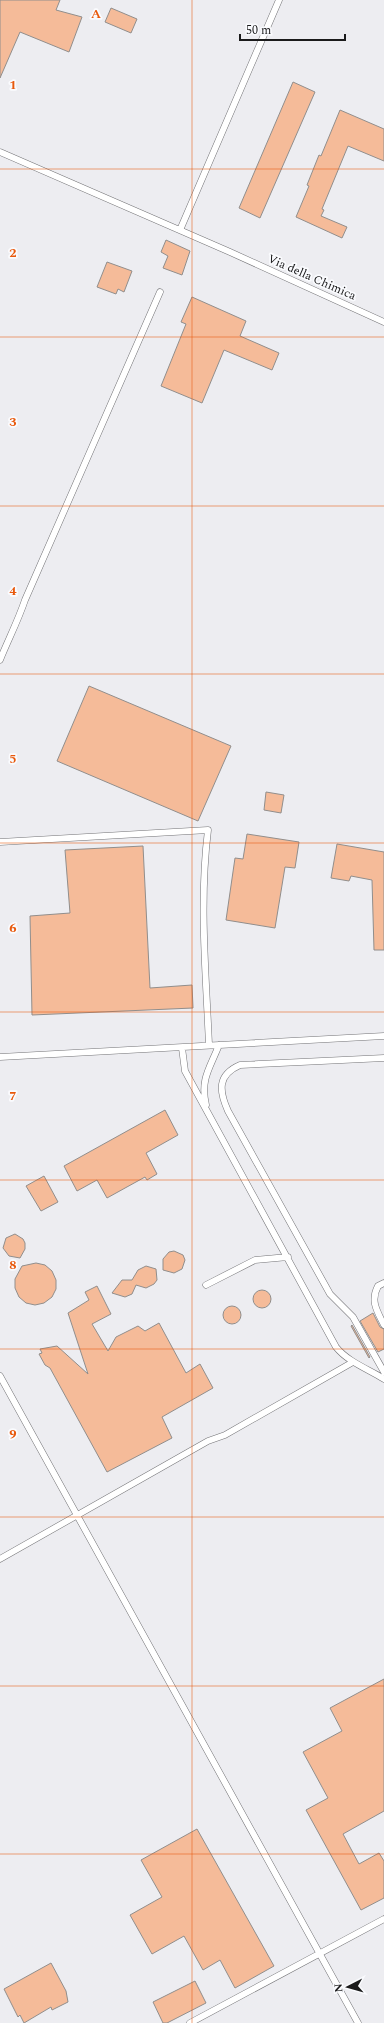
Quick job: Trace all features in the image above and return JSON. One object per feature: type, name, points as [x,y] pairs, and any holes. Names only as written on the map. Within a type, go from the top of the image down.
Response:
[{"type":"lane","points":[[180,230],[279,0]]},
{"type":"lane","name":"Via della Chimica","points":[[0,152],[230,252],[384,322]]},
{"type":"lane","points":[[0,660],[9,638],[18,623],[25,600],[160,292]]},
{"type":"lane","points":[[0,842],[208,830],[203,868],[203,890],[209,1045]]},
{"type":"lane","points":[[0,1057],[384,1036]]},
{"type":"lane","points":[[207,1111],[203,1093],[204,1082],[207,1070],[219,1045]]},
{"type":"lane","points":[[182,1048],[185,1071],[336,1347],[353,1362],[384,1379]]},
{"type":"lane","points":[[384,1058],[240,1064],[226,1073],[221,1088],[228,1111],[330,1294],[353,1317],[384,1372]]},
{"type":"lane","points":[[206,1285],[254,1260],[288,1257]]},
{"type":"lane","points":[[384,1283],[378,1286],[374,1306],[384,1325]]},
{"type":"lane","points":[[0,1559],[208,1441],[225,1435],[353,1362]]},
{"type":"lane","points":[[0,1376],[358,2023]]},
{"type":"lane","points":[[190,2023],[384,1919]]},
{"type":"building","points":[[0,0],[60,0],[56,10],[82,17],[69,52],[20,32],[0,78]]},
{"type":"building","points":[[111,8],[137,19],[131,33],[105,22]]},
{"type":"building","points":[[293,82],[315,92],[260,218],[239,208]]},
{"type":"building","points":[[340,110],[384,129],[384,161],[348,146],[322,209],[324,210],[321,216],[347,227],[342,238],[296,217],[309,186],[307,185],[319,155],[321,156]]},
{"type":"building","points":[[166,240],[190,251],[182,275],[163,268],[168,256],[161,252]]},
{"type":"building","points":[[107,262],[132,271],[124,292],[118,289],[116,294],[97,287]]},
{"type":"building","points":[[192,297],[246,321],[240,336],[279,353],[272,370],[224,350],[202,403],[161,386],[186,324],[181,322]]},
{"type":"building","points":[[89,686],[231,746],[198,821],[57,761]]},
{"type":"building","points":[[266,792],[284,795],[281,813],[264,810]]},
{"type":"building","points":[[247,834],[299,842],[295,868],[285,867],[275,928],[226,920],[235,858],[243,859]]},
{"type":"building","points":[[337,844],[384,852],[384,950],[374,950],[372,880],[351,876],[349,881],[331,878]]},
{"type":"building","points":[[143,846],[150,988],[192,985],[193,1008],[32,1015],[30,916],[70,913],[65,850]]},
{"type":"building","points":[[165,1110],[178,1135],[146,1153],[157,1174],[147,1180],[145,1177],[107,1198],[97,1180],[77,1191],[64,1166]]},
{"type":"building","points":[[44,1176],[58,1202],[41,1211],[26,1186]]},
{"type":"building","points":[[15,1234],[23,1239],[25,1243],[25,1249],[20,1258],[9,1256],[3,1248],[6,1238]]},
{"type":"building","points":[[174,1251],[183,1255],[185,1260],[182,1269],[174,1273],[163,1270],[163,1259],[169,1252]]},
{"type":"building","points":[[36,1263],[45,1265],[52,1271],[56,1280],[56,1289],[52,1297],[44,1303],[35,1305],[26,1303],[19,1297],[15,1288],[15,1279],[22,1266]]},
{"type":"building","points":[[146,1266],[156,1269],[157,1280],[154,1284],[146,1288],[136,1285],[132,1294],[125,1297],[112,1293],[122,1280],[132,1280],[138,1270]]},
{"type":"building","points":[[97,1286],[111,1314],[92,1324],[108,1351],[116,1337],[138,1326],[145,1331],[159,1323],[186,1373],[200,1364],[213,1388],[162,1417],[172,1438],[107,1472],[50,1368],[45,1365],[39,1354],[42,1353],[40,1349],[57,1346],[88,1374],[68,1313],[89,1300],[85,1292]]},
{"type":"building","points":[[262,1290],[268,1293],[271,1299],[268,1305],[262,1308],[256,1305],[253,1299],[256,1293]]},
{"type":"building","points":[[232,1306],[238,1309],[241,1315],[238,1321],[232,1324],[226,1321],[223,1315],[226,1309]]},
{"type":"building","points":[[373,1313],[380,1327],[384,1329],[384,1349],[378,1352],[360,1321]]},
{"type":"building","points":[[352,1325],[370,1357],[369,1358],[351,1326]]},
{"type":"building","points":[[384,1679],[384,1811],[343,1834],[359,1864],[379,1853],[384,1861],[384,1898],[361,1910],[306,1810],[328,1798],[303,1752],[342,1731],[330,1708]]},
{"type":"building","points":[[197,1829],[274,1966],[235,1988],[220,1960],[203,1970],[184,1936],[152,1954],[130,1915],[162,1897],[141,1860]]},
{"type":"building","points":[[51,1963],[66,1991],[68,2002],[52,2010],[51,2007],[24,2023],[20,2015],[18,2017],[4,1989]]},
{"type":"building","points":[[195,1981],[206,2003],[167,2023],[163,2023],[153,2002]]}]
